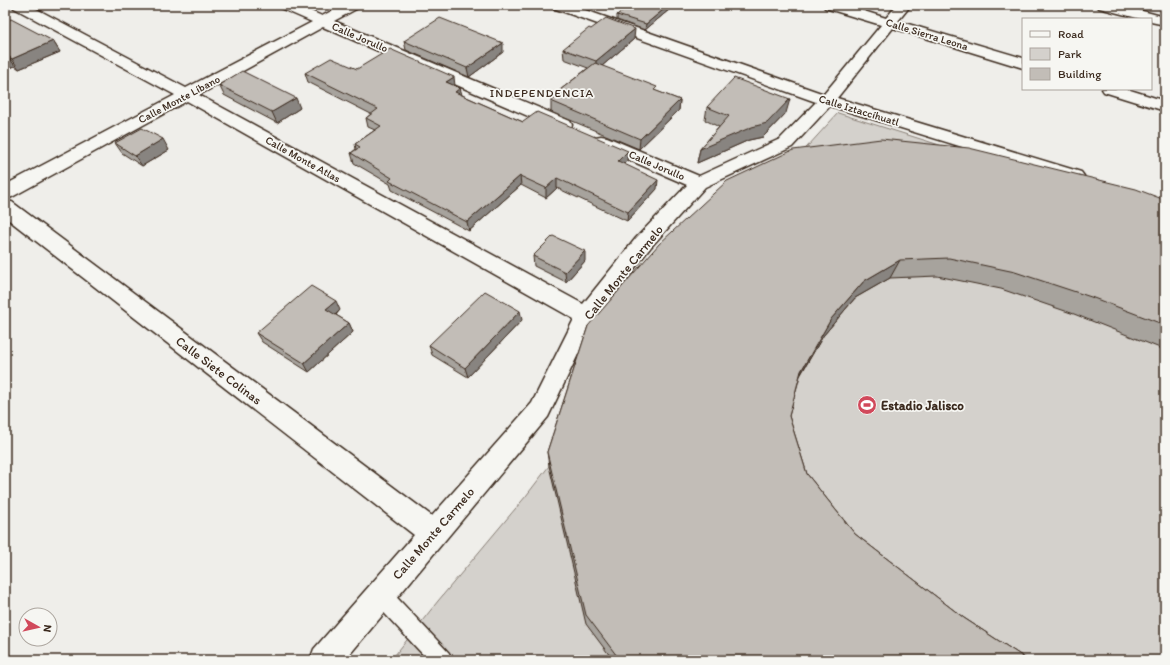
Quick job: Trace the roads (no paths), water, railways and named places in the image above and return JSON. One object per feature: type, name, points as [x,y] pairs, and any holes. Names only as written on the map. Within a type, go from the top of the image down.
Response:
[{"type":"street","name":"Calle Monte Atlas","points":[[19,5],[188,95],[586,316]]},
{"type":"street","name":"Calle Jorullo","points":[[285,5],[699,183]]},
{"type":"street","name":"Calle Monte Líbano","points":[[5,193],[353,5]]},
{"type":"street","name":"Calle Iztaccíhuatl","points":[[558,5],[827,100],[1090,180]]},
{"type":"street","name":"Calle Sierra Leona","points":[[830,5],[1022,63]]},
{"type":"street","name":"Calle Monte Carmelo","points":[[325,660],[380,594],[540,410],[586,316],[643,242],[699,183],[786,143],[827,100],[904,5]]},
{"type":"street","points":[[1104,5],[1165,21]]},
{"type":"street","points":[[1113,90],[1165,106]]},
{"type":"street","name":"Calle Siete Colinas","points":[[5,207],[433,533]]},
{"type":"lane","points":[[380,594],[442,660]]},
{"type":"place","name":"Estadio Jalisco","points":[[867,405]]},
{"type":"district","name":"INDEPENDENCIA","points":[[542,93]]}]
